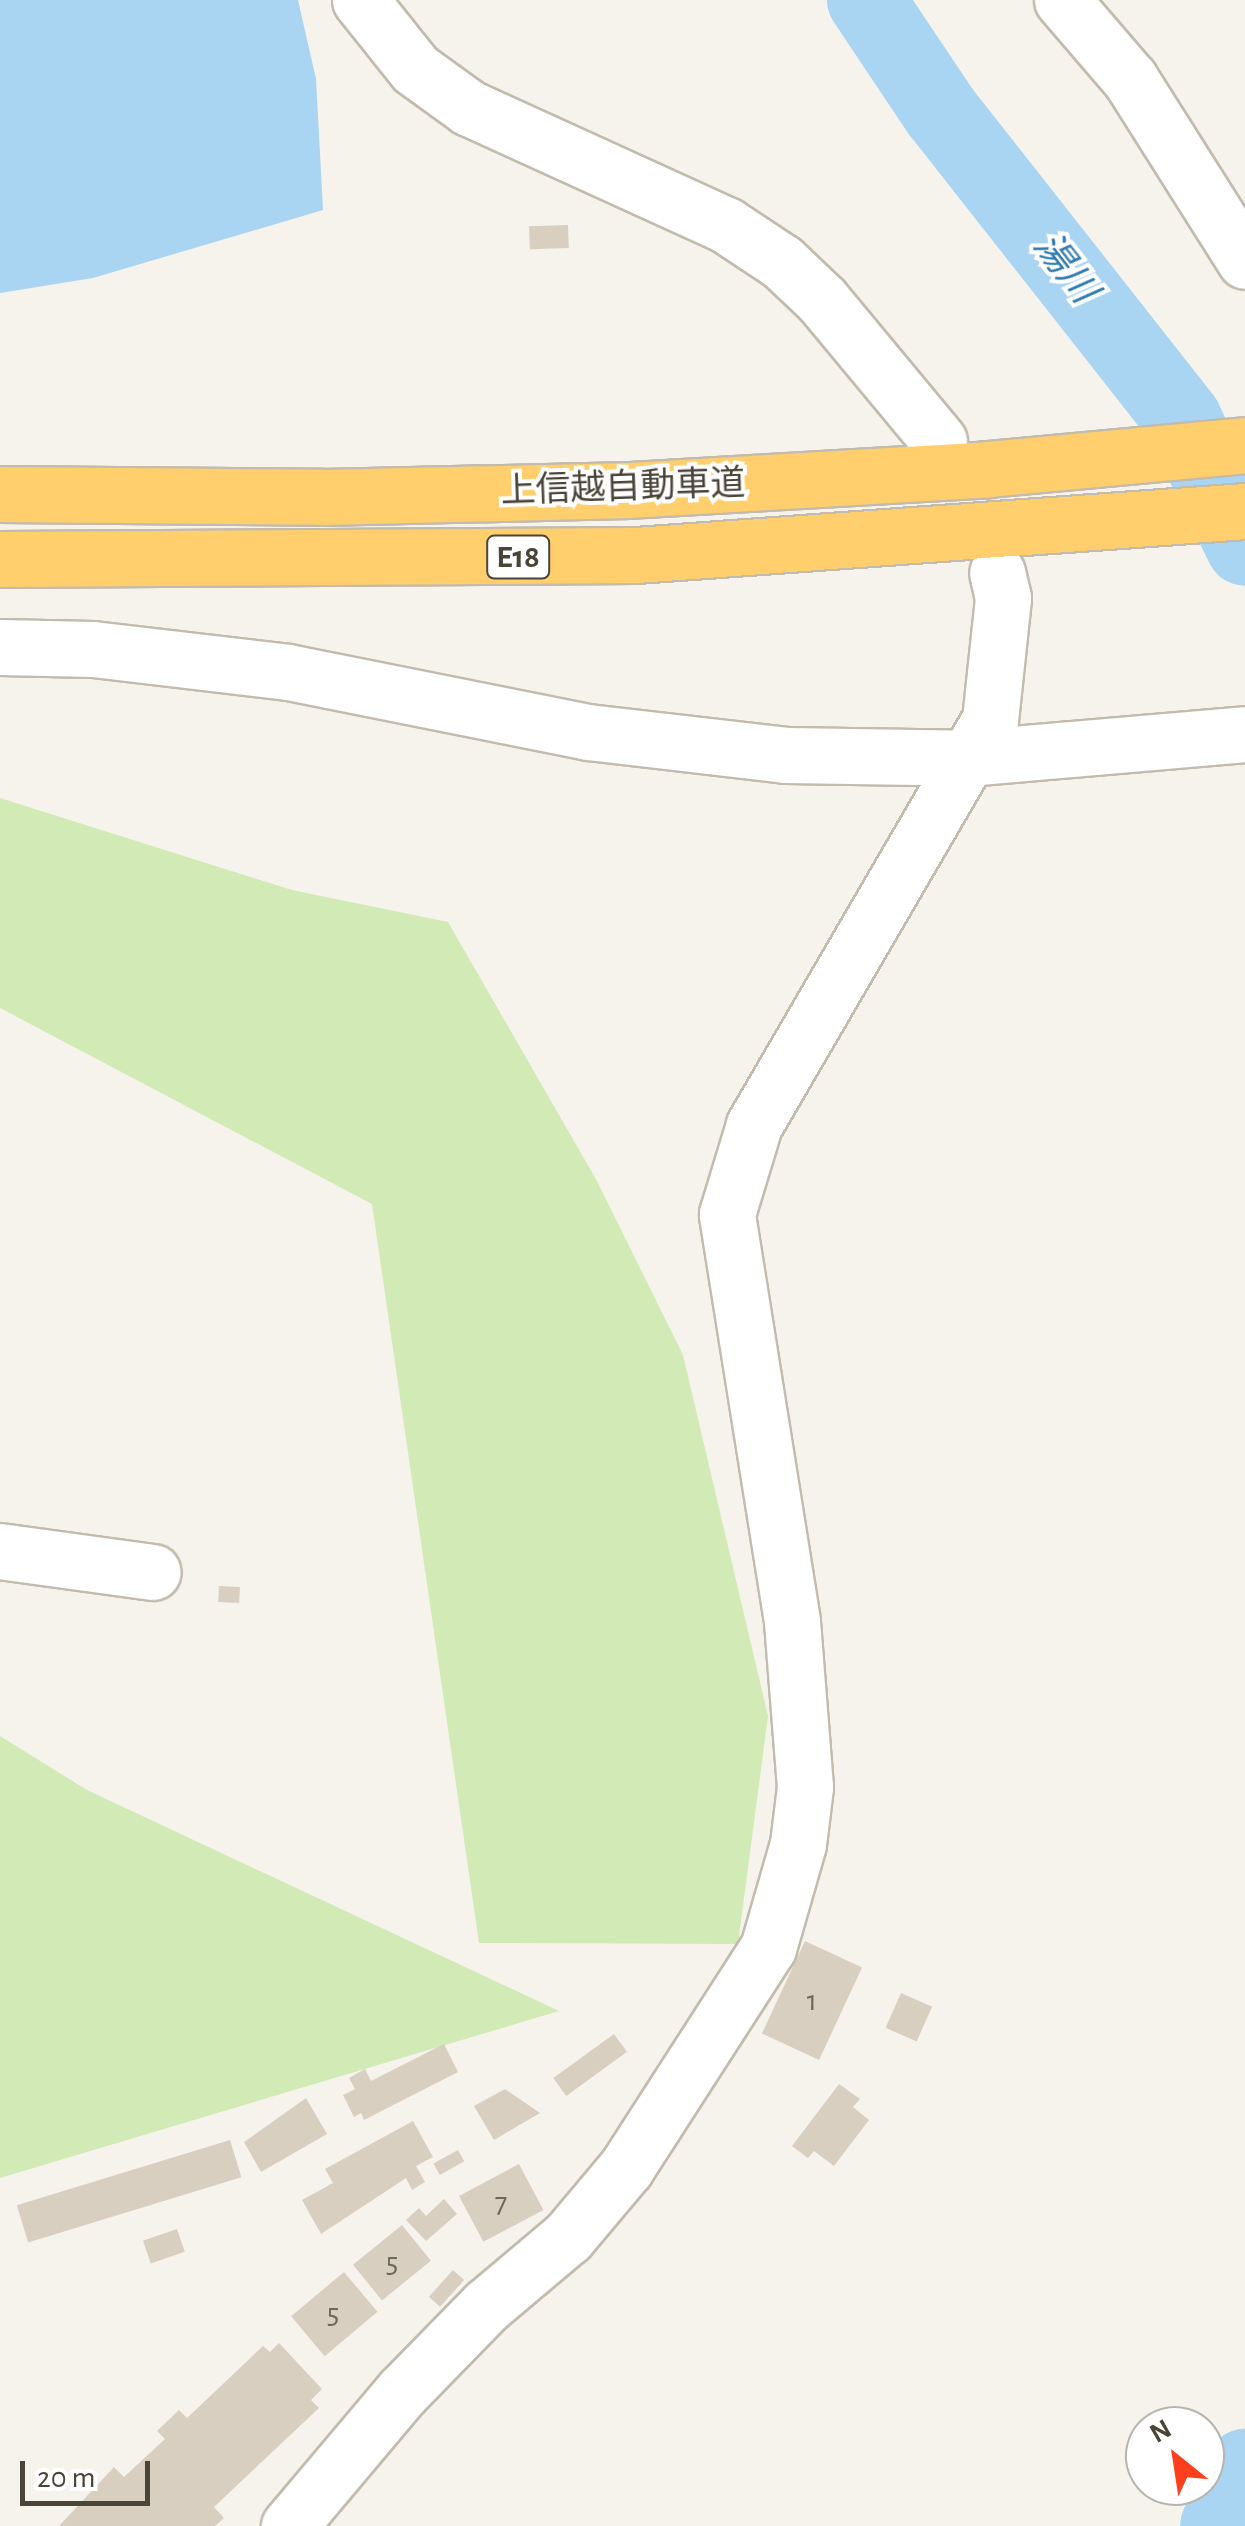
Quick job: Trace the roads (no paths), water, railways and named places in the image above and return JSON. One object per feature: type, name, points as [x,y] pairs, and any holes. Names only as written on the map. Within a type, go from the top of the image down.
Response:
[{"type":"highway","name":"上信越自動車道","points":[[0,494],[323,497],[628,490],[987,470],[1245,445]]},
{"type":"highway","name":"上信越自動車道","points":[[0,558],[636,555],[1035,530],[1245,511]]},
{"type":"street","points":[[360,0],[415,69],[469,108],[726,224],[782,262],[822,300],[939,441]]},
{"type":"street","points":[[1062,0],[1130,79],[1245,261]]},
{"type":"street","points":[[289,2526],[402,2392],[486,2306],[568,2237],[615,2182],[768,1948],[798,1844],[804,1787],[792,1621],[727,1214],[754,1125],[990,720],[999,675],[1003,598],[997,572]]},
{"type":"street","points":[[0,647],[93,650],[288,672],[588,732],[766,753],[968,758],[1245,734]]},
{"type":"street","points":[[0,1551],[153,1572]]},
{"type":"water","points":[[0,0],[298,0],[316,79],[323,210],[93,278],[0,293]]},
{"type":"waterway","name":"湯川","points":[[866,0],[941,112],[1183,420],[1245,547]]},
{"type":"waterway","name":"湯川","points":[[1219,2526],[1245,2468]]}]
